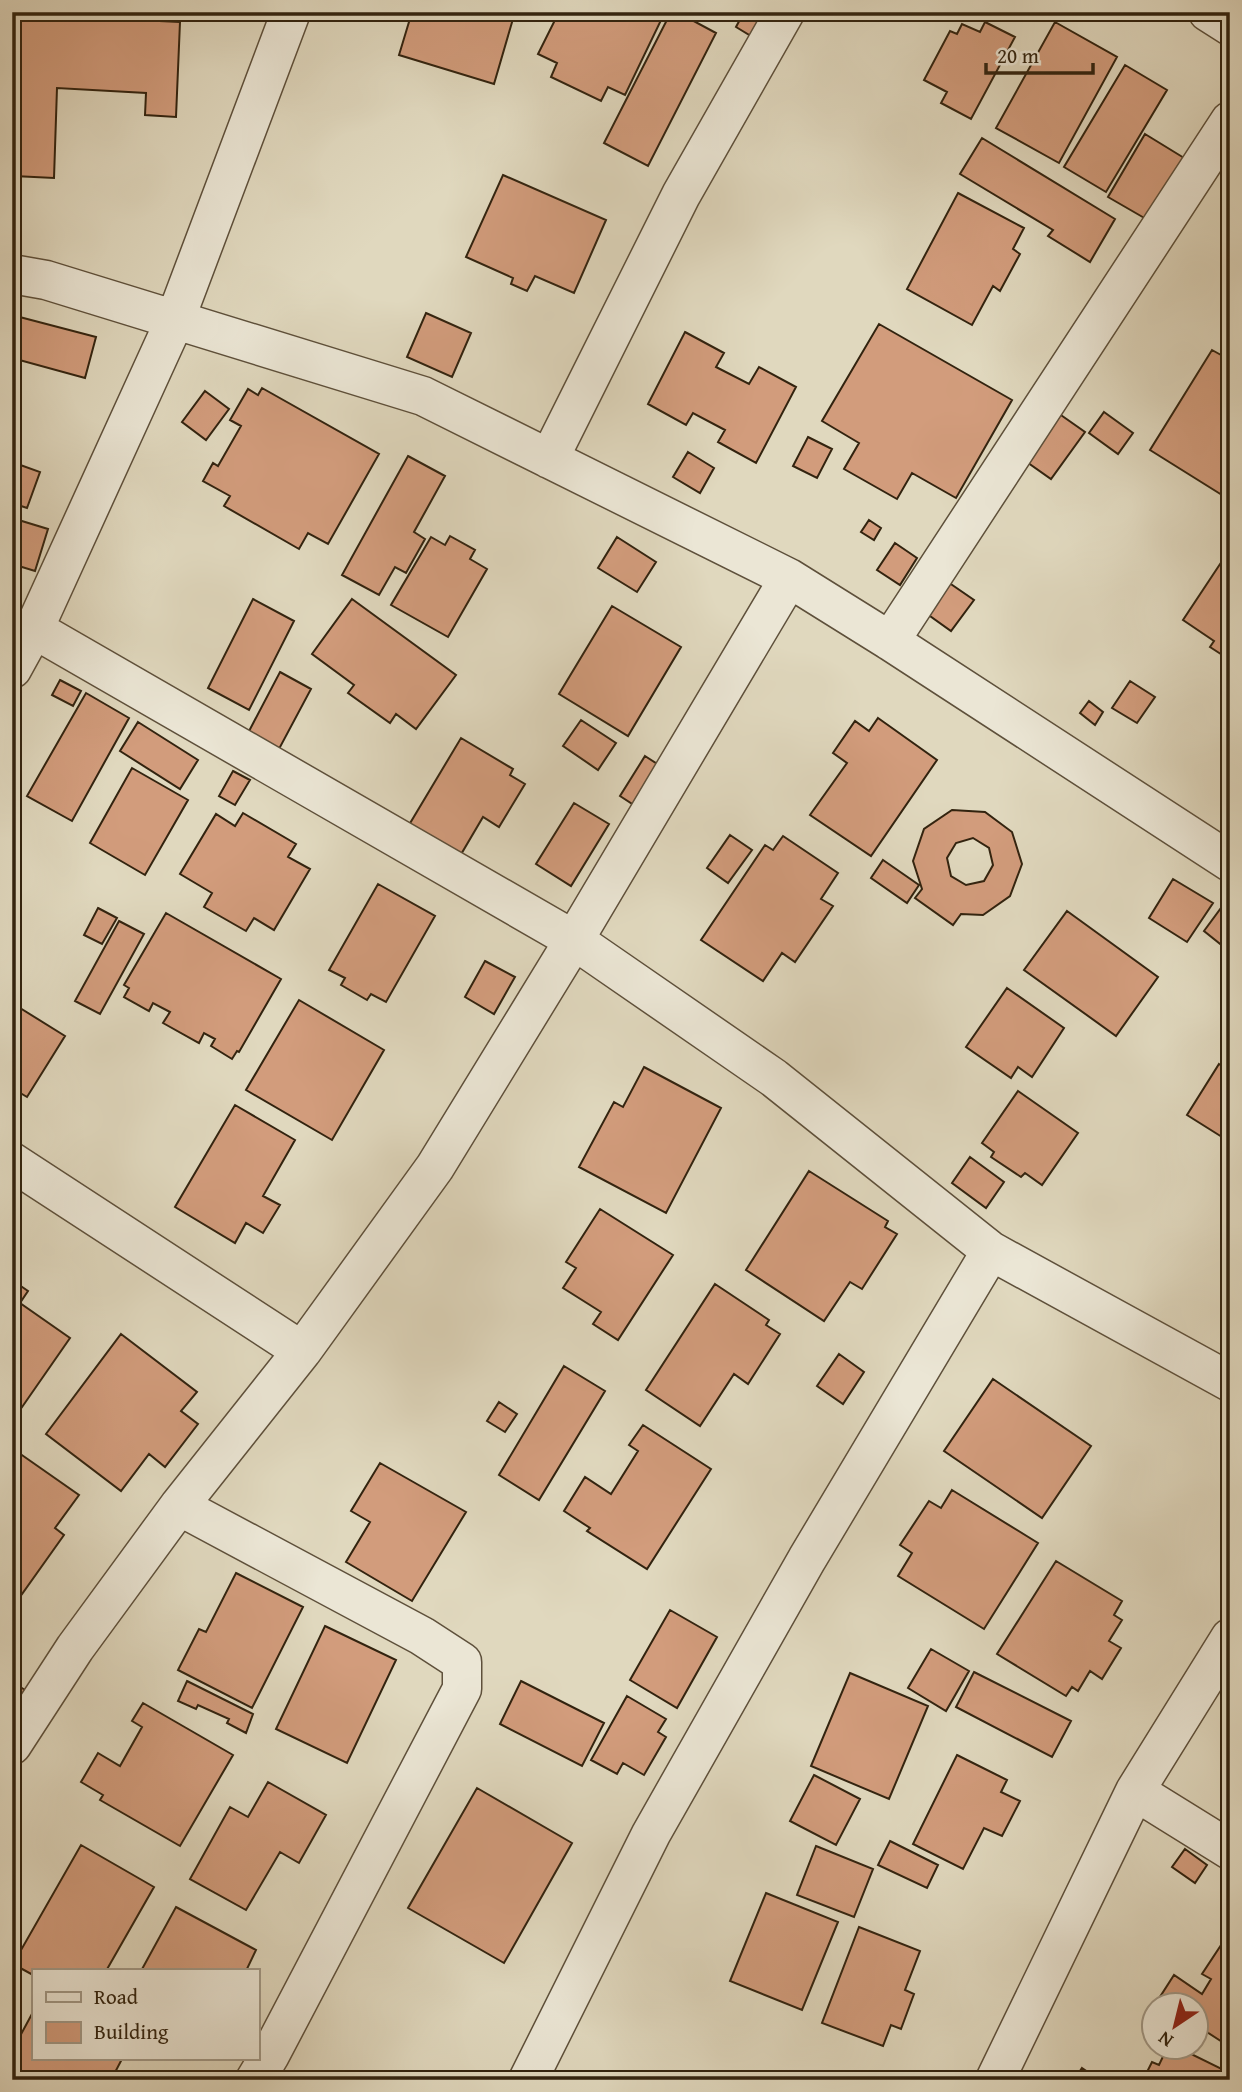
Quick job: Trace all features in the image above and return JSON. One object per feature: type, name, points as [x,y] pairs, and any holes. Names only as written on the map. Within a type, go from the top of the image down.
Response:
[{"type":"street","points":[[12,669],[34,629],[175,320],[291,12]]},
{"type":"street","points":[[549,459],[681,195],[785,12]]},
{"type":"street","points":[[1208,12],[1230,26]]},
{"type":"street","points":[[890,641],[1230,121]]},
{"type":"street","points":[[12,274],[46,280],[423,396],[789,578],[1230,862]]},
{"type":"street","points":[[12,1745],[75,1648],[180,1506],[302,1351],[435,1167],[574,940],[789,578]]},
{"type":"street","points":[[34,629],[574,940],[774,1078],[991,1251],[1230,1382]]},
{"type":"street","points":[[12,1162],[302,1351]]},
{"type":"street","points":[[528,2080],[651,1834],[807,1559],[991,1251]]},
{"type":"street","points":[[180,1506],[422,1636],[463,1662],[462,1689],[277,2043],[255,2080]]},
{"type":"street","points":[[995,2080],[1135,1791],[1230,1638]]},
{"type":"street","points":[[1135,1791],[1230,1850]]},
{"type":"building","points":[[412,12],[515,12],[494,84],[399,55]]},
{"type":"building","points":[[559,12],[664,14],[625,95],[608,87],[601,101],[551,77],[557,63],[538,54]]},
{"type":"building","points":[[671,12],[677,12],[716,33],[648,166],[604,143]]},
{"type":"building","points":[[744,12],[771,12],[756,39],[736,27]]},
{"type":"building","points":[[12,14],[180,22],[176,117],[145,115],[146,93],[57,88],[54,178],[14,176]]},
{"type":"building","points":[[985,22],[1015,37],[971,119],[941,103],[947,92],[924,80],[950,31],[957,34],[962,24],[980,32]]},
{"type":"building","points":[[1055,22],[1117,57],[1059,163],[996,128]]},
{"type":"building","points":[[1125,65],[1167,90],[1106,192],[1064,167]]},
{"type":"building","points":[[1145,134],[1189,161],[1153,223],[1108,197]]},
{"type":"building","points":[[982,138],[1115,219],[1090,262],[1048,236],[1053,230],[960,174]]},
{"type":"building","points":[[503,175],[606,220],[574,293],[535,276],[527,291],[511,284],[513,278],[466,257]]},
{"type":"building","points":[[958,193],[1024,228],[1013,249],[1020,254],[1000,291],[993,286],[972,325],[907,289]]},
{"type":"building","points":[[426,313],[471,333],[452,377],[407,357]]},
{"type":"building","points":[[12,315],[96,337],[85,378],[12,358]]},
{"type":"building","points":[[879,324],[1012,400],[956,498],[912,473],[897,499],[844,469],[859,443],[822,421]]},
{"type":"building","points":[[685,332],[724,353],[716,367],[749,384],[759,367],[796,387],[756,463],[718,442],[725,430],[693,413],[686,425],[648,404]]},
{"type":"building","points":[[1212,350],[1230,360],[1230,500],[1150,450]]},
{"type":"building","points":[[262,388],[379,454],[328,544],[308,533],[299,549],[224,506],[230,496],[203,481],[213,463],[218,466],[241,426],[230,420],[248,389],[258,395]]},
{"type":"building","points":[[205,391],[229,409],[206,440],[182,422]]},
{"type":"building","points":[[1104,412],[1133,433],[1118,454],[1089,433]]},
{"type":"building","points":[[1058,413],[1085,432],[1051,479],[1024,460]]},
{"type":"building","points":[[808,437],[832,449],[817,478],[793,466]]},
{"type":"building","points":[[688,452],[714,468],[700,493],[673,477]]},
{"type":"building","points":[[408,456],[445,476],[414,532],[425,539],[406,573],[395,567],[379,595],[342,575]]},
{"type":"building","points":[[12,462],[40,472],[27,508],[12,503]]},
{"type":"building","points":[[12,518],[48,529],[35,571],[12,564]]},
{"type":"building","points":[[869,520],[881,528],[874,540],[861,532]]},
{"type":"building","points":[[450,536],[475,550],[470,559],[487,569],[448,637],[391,605],[431,537],[445,545]]},
{"type":"building","points":[[617,537],[656,562],[637,592],[598,568]]},
{"type":"building","points":[[895,543],[917,558],[900,585],[877,570]]},
{"type":"building","points":[[1230,549],[1230,660],[1210,647],[1214,641],[1183,620]]},
{"type":"building","points":[[945,580],[974,600],[951,631],[923,611]]},
{"type":"building","points":[[253,599],[294,621],[249,710],[208,688]]},
{"type":"building","points":[[352,599],[456,675],[416,729],[396,714],[390,723],[348,693],[354,685],[312,654]]},
{"type":"building","points":[[612,606],[681,647],[628,736],[559,694]]},
{"type":"building","points":[[280,672],[311,689],[279,749],[248,733]]},
{"type":"building","points":[[60,680],[81,691],[73,706],[52,695]]},
{"type":"building","points":[[1130,681],[1155,697],[1137,723],[1112,708]]},
{"type":"building","points":[[86,693],[129,718],[72,821],[27,796]]},
{"type":"building","points":[[1089,701],[1103,712],[1095,725],[1080,713]]},
{"type":"building","points":[[878,718],[937,760],[871,856],[810,815],[847,763],[833,753],[855,721],[869,731]]},
{"type":"building","points":[[581,720],[616,743],[598,770],[563,746]]},
{"type":"building","points":[[138,722],[198,760],[180,789],[120,751]]},
{"type":"building","points":[[461,738],[513,769],[510,775],[525,784],[499,827],[483,817],[460,856],[409,825]]},
{"type":"building","points":[[645,756],[662,767],[637,807],[620,796]]},
{"type":"building","points":[[132,768],[188,800],[145,875],[90,843]]},
{"type":"building","points":[[233,771],[250,780],[235,805],[219,796]]},
{"type":"building","points":[[574,803],[609,824],[571,886],[536,864]]},
{"type":"building","points":[[952,810],[985,812],[1012,832],[1022,864],[1010,896],[983,915],[961,914],[953,925],[915,898],[922,889],[913,861],[924,829]],"holes":[[[973,838],[989,848],[993,865],[984,881],[966,885],[951,876],[947,858],[956,843]]]},
{"type":"building","points":[[243,813],[296,844],[288,857],[310,869],[274,930],[254,918],[246,931],[204,907],[212,893],[180,874],[216,814],[235,826]]},
{"type":"building","points":[[730,835],[752,850],[728,883],[707,868]]},
{"type":"building","points":[[783,836],[838,873],[821,899],[833,906],[795,962],[782,953],[763,981],[701,940],[765,845],[773,850]]},
{"type":"building","points":[[883,860],[919,885],[907,903],[871,878]]},
{"type":"building","points":[[1173,879],[1213,903],[1187,942],[1149,918]]},
{"type":"building","points":[[378,884],[435,916],[386,1002],[371,994],[367,1000],[341,985],[345,978],[329,970]]},
{"type":"building","points":[[98,908],[117,918],[102,944],[84,935]]},
{"type":"building","points":[[1221,908],[1230,915],[1230,939],[1224,947],[1204,931]]},
{"type":"building","points":[[1067,911],[1158,977],[1116,1036],[1024,970]]},
{"type":"building","points":[[166,913],[281,979],[239,1052],[237,1051],[232,1059],[211,1046],[215,1039],[204,1033],[199,1043],[163,1023],[170,1012],[153,1003],[149,1011],[124,997],[129,988],[124,985]]},
{"type":"building","points":[[119,921],[144,934],[100,1014],[75,1001]]},
{"type":"building","points":[[485,961],[515,977],[494,1014],[465,997]]},
{"type":"building","points":[[1007,988],[1064,1028],[1032,1077],[1018,1067],[1011,1078],[966,1047]]},
{"type":"building","points":[[299,1000],[384,1050],[332,1140],[246,1090]]},
{"type":"building","points":[[12,1003],[65,1036],[27,1097],[12,1088]]},
{"type":"building","points":[[1219,1064],[1230,1071],[1230,1142],[1187,1115]]},
{"type":"building","points":[[644,1067],[721,1108],[666,1213],[579,1167],[614,1102],[623,1107]]},
{"type":"building","points":[[1018,1091],[1078,1133],[1042,1185],[1025,1173],[1021,1177],[991,1157],[994,1152],[982,1143]]},
{"type":"building","points":[[235,1105],[295,1140],[263,1196],[280,1205],[263,1233],[246,1223],[235,1243],[175,1207]]},
{"type":"building","points":[[970,1157],[1004,1182],[986,1208],[952,1183]]},
{"type":"building","points":[[809,1171],[888,1221],[885,1227],[897,1234],[862,1289],[850,1282],[824,1321],[746,1270]]},
{"type":"building","points":[[600,1209],[673,1255],[618,1340],[593,1324],[601,1312],[563,1288],[576,1268],[566,1262]]},
{"type":"building","points":[[12,1280],[28,1291],[20,1303],[70,1338],[20,1410],[12,1405]]},
{"type":"building","points":[[715,1284],[769,1320],[766,1325],[780,1334],[748,1384],[734,1374],[700,1426],[646,1390]]},
{"type":"building","points":[[121,1334],[197,1392],[181,1411],[198,1424],[165,1467],[149,1454],[121,1491],[46,1434]]},
{"type":"building","points":[[839,1354],[864,1372],[843,1404],[817,1386]]},
{"type":"building","points":[[564,1366],[605,1391],[539,1500],[499,1475]]},
{"type":"building","points":[[993,1379],[1091,1446],[1042,1518],[944,1451]]},
{"type":"building","points":[[499,1402],[517,1414],[505,1432],[487,1421]]},
{"type":"building","points":[[643,1425],[711,1469],[647,1569],[587,1531],[590,1528],[564,1511],[585,1477],[611,1494],[638,1451],[629,1445]]},
{"type":"building","points":[[19,1453],[79,1495],[55,1528],[64,1535],[22,1594],[12,1587],[12,1462]]},
{"type":"building","points":[[380,1463],[466,1512],[412,1601],[346,1562],[370,1522],[351,1511]]},
{"type":"building","points":[[952,1490],[1038,1543],[984,1629],[898,1576],[912,1553],[900,1545],[929,1501],[941,1508]]},
{"type":"building","points":[[1056,1561],[1122,1601],[1114,1615],[1122,1620],[1109,1641],[1121,1648],[1102,1679],[1090,1671],[1078,1691],[1072,1687],[1066,1696],[997,1654]]},
{"type":"building","points":[[236,1573],[303,1607],[252,1708],[178,1670],[199,1629],[206,1632]]},
{"type":"building","points":[[670,1610],[717,1637],[677,1708],[630,1680]]},
{"type":"building","points":[[325,1626],[396,1660],[347,1763],[276,1729]]},
{"type":"building","points":[[931,1649],[969,1671],[946,1711],[908,1688]]},
{"type":"building","points":[[974,1672],[1071,1721],[1052,1757],[956,1707]]},
{"type":"building","points":[[850,1673],[928,1706],[889,1799],[811,1766]]},
{"type":"building","points":[[187,1681],[253,1714],[246,1733],[227,1723],[229,1719],[198,1705],[196,1709],[178,1701]]},
{"type":"building","points":[[521,1681],[604,1723],[582,1766],[500,1724]]},
{"type":"building","points":[[12,1682],[30,1693],[12,1719]]},
{"type":"building","points":[[627,1696],[666,1719],[658,1732],[666,1737],[644,1775],[623,1763],[617,1774],[591,1760]]},
{"type":"building","points":[[143,1703],[233,1755],[180,1846],[100,1800],[103,1795],[81,1782],[98,1753],[120,1766],[142,1727],[132,1721]]},
{"type":"building","points":[[957,1755],[1007,1780],[1001,1792],[1020,1801],[1002,1836],[984,1828],[963,1869],[913,1844]]},
{"type":"building","points":[[814,1775],[860,1799],[836,1845],[790,1821]]},
{"type":"building","points":[[268,1782],[326,1815],[299,1863],[280,1852],[246,1910],[190,1879],[230,1807],[248,1817]]},
{"type":"building","points":[[477,1788],[572,1843],[504,1963],[408,1908]]},
{"type":"building","points":[[890,1841],[938,1865],[927,1888],[878,1865]]},
{"type":"building","points":[[81,1845],[154,1887],[107,1969],[32,1969],[32,1974],[13,1964]]},
{"type":"building","points":[[816,1846],[873,1869],[854,1917],[797,1895]]},
{"type":"building","points":[[1185,1849],[1207,1865],[1195,1883],[1172,1867]]},
{"type":"building","points":[[766,1893],[838,1922],[802,2010],[730,1981]]},
{"type":"building","points":[[176,1907],[256,1950],[247,1969],[142,1969]]},
{"type":"building","points":[[859,1927],[920,1951],[905,1990],[914,1994],[901,2029],[891,2025],[883,2046],[822,2023]]},
{"type":"building","points":[[1230,1933],[1230,2047],[1210,2034],[1210,1990],[1204,1990],[1211,1979],[1202,1974]]},
{"type":"building","points":[[1174,1975],[1196,1990],[1164,1990]]},
{"type":"building","points":[[32,2014],[32,2060],[121,2060],[111,2080],[12,2080],[12,2051]]},
{"type":"building","points":[[1161,2060],[1204,2060],[1230,2073],[1229,2080],[1143,2080],[1152,2062],[1159,2065]]},
{"type":"building","points":[[1082,2068],[1098,2079],[1074,2080]]}]
